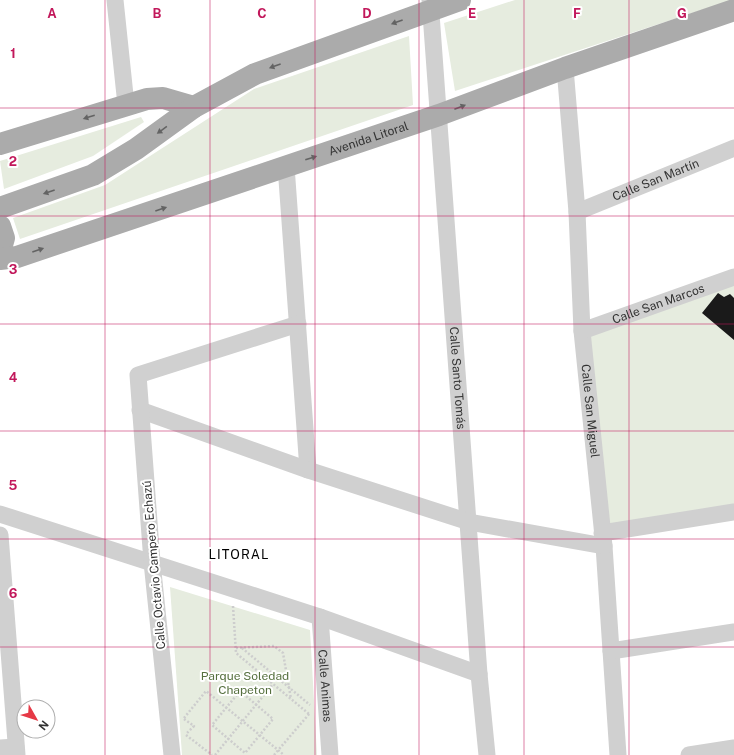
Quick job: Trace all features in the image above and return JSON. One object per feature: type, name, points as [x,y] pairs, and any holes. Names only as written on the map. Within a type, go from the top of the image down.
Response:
[{"type":"main road","points":[[0,208],[92,176],[136,149],[194,106],[255,74],[430,5],[460,0]]},
{"type":"main road","name":"Avenida Litoral","points":[[0,259],[17,257],[439,115],[565,68],[734,10]]},
{"type":"main road","points":[[0,144],[147,99],[163,98],[194,106]]},
{"type":"main road","points":[[0,226],[4,238],[0,252]]},
{"type":"street","points":[[115,0],[126,105]]},
{"type":"street","name":"Calle Santo Tomás","points":[[430,5],[487,755]]},
{"type":"street","name":"Calle San Miguel","points":[[565,68],[577,212],[582,331],[603,539],[618,755]]},
{"type":"street","name":"Calle San Martín","points":[[577,212],[734,148]]},
{"type":"street","points":[[286,166],[308,470]]},
{"type":"street","name":"Calle San Marcos","points":[[582,331],[734,277]]},
{"type":"street","name":"Calle Octavio Campero Echazú","points":[[172,755],[152,562],[138,375],[298,324]]},
{"type":"street","points":[[140,410],[308,470],[469,522],[603,539],[734,512]]},
{"type":"street","points":[[0,514],[320,617],[480,674]]},
{"type":"street","points":[[0,540],[4,650],[11,750]]},
{"type":"street","name":"Calle Animas","points":[[320,617],[330,755]]},
{"type":"street","points":[[611,651],[734,632]]},
{"type":"street","points":[[689,755],[734,748]]},
{"type":"path","points":[[233,606],[236,653],[309,714]]},
{"type":"path","points":[[236,648],[274,646],[283,653],[291,699]]},
{"type":"path","points":[[242,648],[314,708]]},
{"type":"path","points":[[186,734],[213,755],[257,705],[273,684]]},
{"type":"path","points":[[184,718],[206,691],[284,755]]},
{"type":"path","points":[[240,691],[273,718],[245,753],[212,726],[227,708],[240,691]]},
{"type":"path","points":[[274,755],[311,711]]},
{"type":"path","points":[[180,715],[194,726],[181,739]]},
{"type":"green space","points":[[515,0],[732,0],[455,91],[444,23]]},
{"type":"green space","points":[[409,36],[413,105],[20,239],[13,218],[105,185],[254,89]]},
{"type":"green space","points":[[141,117],[144,122],[93,156],[4,189],[0,161]]},
{"type":"green space","points":[[734,280],[734,507],[605,525],[586,333]]},
{"type":"green space","name":"Parque Soledad Chapeton","points":[[170,587],[310,630],[317,755],[182,755]]},
{"type":"building","points":[[718,293],[724,297],[730,294],[734,298],[734,340],[702,313]]},
{"type":"district","name":"LITORAL","points":[[239,554]]}]
